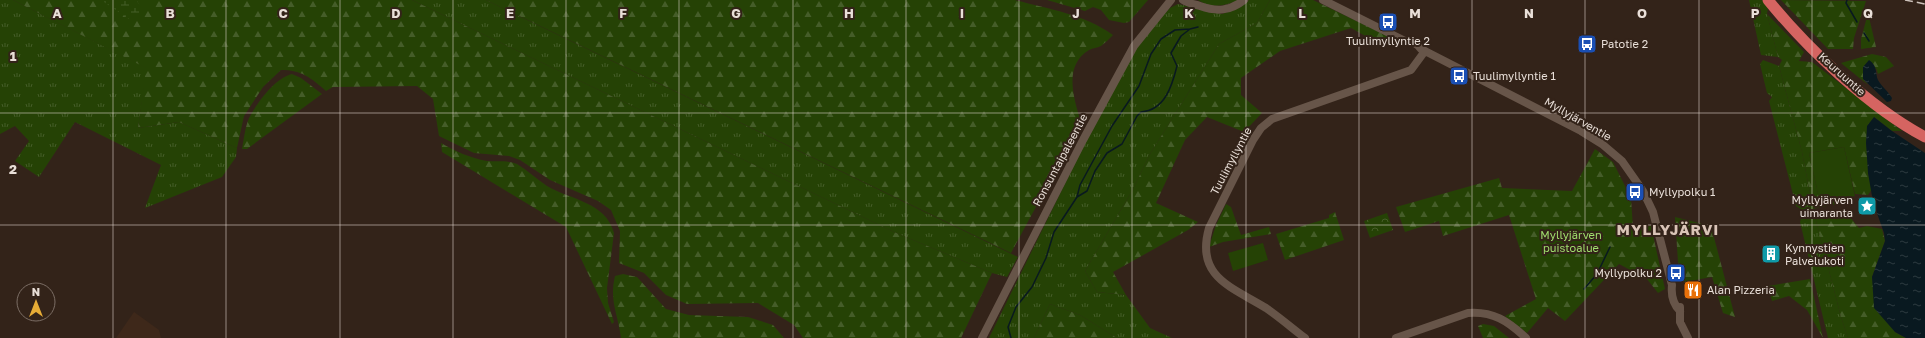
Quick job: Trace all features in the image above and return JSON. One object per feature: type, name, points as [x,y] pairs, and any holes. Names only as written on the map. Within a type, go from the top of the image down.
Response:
[{"type":"highway","name":"Keuruuntie","points":[[1768,0],[1820,56],[1850,83],[1884,111],[1925,137]]},
{"type":"street","name":"Ronsuntaipaleentie","points":[[982,338],[1075,154],[1134,46],[1171,0]]},
{"type":"street","points":[[1183,0],[1190,4],[1197,3],[1208,9],[1220,10],[1231,8],[1244,0]]},
{"type":"street","name":"Myllyjärventie","points":[[1323,0],[1405,41],[1418,44],[1423,50],[1581,131],[1602,144],[1622,161],[1643,191],[1653,212],[1672,285],[1672,294],[1676,307],[1685,320],[1691,338]]},
{"type":"street","name":"Tuulimyllyntie","points":[[1305,338],[1272,312],[1224,284],[1217,277],[1209,264],[1205,252],[1209,228],[1253,140],[1261,128],[1272,119],[1411,70],[1423,50]]},
{"type":"street","points":[[1396,338],[1468,313],[1478,312],[1499,317],[1509,323],[1526,338]]},
{"type":"street","name":"Myllyjärventie","points":[[1680,313],[1680,322],[1688,338]]},
{"type":"shaded area","points":[[134,312],[159,330],[161,338],[116,338]]},
{"type":"green space","points":[[0,0],[13,0],[147,68],[138,128],[179,122],[237,148],[236,157],[222,177],[145,208],[161,165],[75,122],[39,177],[15,161],[29,141],[15,126],[0,134]]},
{"type":"green space","points":[[13,0],[412,0],[894,232],[992,273],[961,338],[803,338],[794,325],[758,303],[687,304],[666,295],[644,273],[619,263],[620,231],[611,210],[598,201],[550,180],[520,160],[509,156],[474,153],[439,136],[433,99],[417,86],[333,87],[326,91],[316,82],[301,73],[281,70],[263,87],[244,116],[237,148],[179,122],[138,128],[146,68]]},
{"type":"green space","points":[[101,0],[136,0],[143,9],[142,15],[132,21]]},
{"type":"green space","points":[[412,0],[486,0],[1018,257],[1007,277],[992,273],[894,232]]},
{"type":"green space","points":[[486,0],[1015,0],[1053,9],[1078,17],[1113,35],[1101,46],[1089,50],[1081,56],[1076,64],[1072,82],[1080,119],[1064,155],[1011,253]]},
{"type":"green space","points":[[1047,0],[1148,0],[1129,22],[1124,23],[1109,20],[1101,10],[1093,7],[1085,11]]},
{"type":"green space","points":[[1198,0],[1239,0],[1229,4],[1213,6]]},
{"type":"green space","points":[[1249,0],[1270,0],[1257,23],[1219,44],[1150,154],[1132,191],[1085,271],[1097,292],[1126,295],[1150,328],[1172,338],[1117,338],[1080,315],[1050,304],[1034,338],[989,338],[1086,141],[1136,49],[1165,13],[1170,8],[1178,4],[1222,14],[1239,8]]},
{"type":"green space","points":[[1270,0],[1313,0],[1406,45],[1378,43],[1351,28],[1280,51],[1241,78],[1241,95],[1262,113],[1244,132],[1207,117],[1185,140],[1156,203],[1198,222],[1188,230],[1113,272],[1126,295],[1097,292],[1085,271],[1132,191],[1150,154],[1219,44],[1257,23]]},
{"type":"green space","points":[[1749,0],[1762,0],[1768,7],[1767,14],[1778,57],[1761,55]]},
{"type":"green space","points":[[1781,0],[1866,1],[1854,38],[1853,49],[1828,49]]},
{"type":"green space","points":[[1868,13],[1876,47],[1861,49],[1861,39]]},
{"type":"green space","points":[[1767,14],[1804,52],[1799,61],[1812,62],[1902,131],[1892,131],[1874,117],[1868,173],[1872,189],[1868,195],[1855,194],[1844,147],[1809,153],[1821,207],[1813,209],[1802,152],[1779,66],[1782,60],[1778,57]]},
{"type":"green space","points":[[1872,54],[1886,57],[1894,66],[1878,74],[1876,68],[1863,79],[1868,85],[1841,63]]},
{"type":"green space","points":[[1763,60],[1779,66],[1802,152],[1813,209],[1802,210],[1796,206],[1769,101],[1772,97],[1767,93],[1760,64]]},
{"type":"green space","points":[[292,74],[301,78],[322,94],[247,149],[242,149],[249,118],[257,105],[279,80]]},
{"type":"green space","points":[[441,143],[475,158],[487,161],[517,164],[547,186],[596,208],[604,215],[610,223],[614,233],[607,288],[608,303],[614,322],[612,324],[566,227],[442,152]]},
{"type":"green space","points":[[1844,147],[1855,196],[1842,199],[1843,203],[1821,207],[1809,153]]},
{"type":"green space","name":"Myllyjärven puistoalue","points":[[1595,149],[1613,162],[1631,198],[1633,228],[1651,226],[1665,289],[1658,293],[1647,279],[1619,264],[1565,321],[1548,308],[1527,333],[1505,316],[1536,299],[1509,215],[1443,236],[1439,221],[1405,232],[1396,207],[1499,178],[1502,188],[1572,191]]},
{"type":"green space","points":[[1226,204],[1231,207],[1241,235],[1269,227],[1271,234],[1223,242],[1209,247],[1216,225]]},
{"type":"green space","points":[[1844,210],[1859,228],[1867,226],[1882,229],[1885,241],[1872,277],[1895,332],[1906,338],[1848,338],[1841,317],[1814,213]]},
{"type":"green space","points":[[1335,212],[1344,240],[1285,260],[1276,234],[1329,218],[1329,215]]},
{"type":"green space","points":[[1387,213],[1393,230],[1370,238],[1364,221]]},
{"type":"green space","points":[[1814,213],[1841,317],[1848,338],[1828,338],[1800,222],[1802,216]]},
{"type":"green space","points":[[1675,217],[1711,226],[1735,317],[1723,313],[1712,277],[1684,282],[1678,262]]},
{"type":"green space","points":[[1263,243],[1268,260],[1233,271],[1228,253]]},
{"type":"green space","points":[[623,274],[637,277],[666,309],[689,315],[748,317],[773,325],[784,338],[621,338],[613,300],[613,285],[615,276]]},
{"type":"green space","points":[[1810,279],[1823,338],[1807,310],[1789,296],[1772,301],[1768,286]]},
{"type":"green space","points":[[1050,304],[1080,315],[1117,338],[1034,338]]},
{"type":"green space","points":[[1483,324],[1494,326],[1509,338],[1483,338],[1478,326]]},
{"type":"water","points":[[1869,60],[1875,67],[1878,80],[1881,85],[1892,98],[1891,101],[1887,102],[1863,79],[1863,67]]},
{"type":"water","points":[[1874,117],[1925,153],[1925,338],[1906,338],[1895,332],[1874,308],[1872,277],[1885,241],[1884,233],[1873,202],[1868,173],[1866,143],[1867,126]]},
{"type":"waterway","points":[[1847,0],[1846,3],[1857,22]]},
{"type":"waterway","points":[[1011,338],[1008,327],[1016,307],[1032,287],[1046,258],[1054,232],[1077,197],[1087,191],[1095,171],[1107,153],[1122,144],[1137,116],[1141,112],[1156,107],[1162,102],[1170,89],[1177,66],[1171,53],[1181,36],[1190,29],[1198,27]]},
{"type":"waterway","points":[[1077,197],[1080,185],[1112,126],[1139,86],[1151,54],[1161,39],[1175,30],[1190,29]]},
{"type":"waterway","points":[[1864,33],[1869,41]]},
{"type":"waterway","points":[[1584,289],[1597,274],[1610,247]]},
{"type":"railway","points":[[1905,0],[1925,4]]},
{"type":"place","name":"Tuulimyllyntie 2","points":[[1388,22]]},
{"type":"place","name":"Patotie 2","points":[[1587,44]]},
{"type":"place","name":"Tuulimyllyntie 1","points":[[1459,76]]},
{"type":"place","name":"Myllypolku 1","points":[[1635,192]]},
{"type":"place","name":"Myllyjärven uimaranta","points":[[1867,206]]},
{"type":"place","name":"Kynnystien Palvelukoti","points":[[1771,254]]},
{"type":"place","name":"Myllypolku 2","points":[[1676,273]]},
{"type":"place","name":"Alan Pizzeria","points":[[1693,290]]},
{"type":"district","name":"MYLLYJÄRVI","points":[[1668,230]]}]
